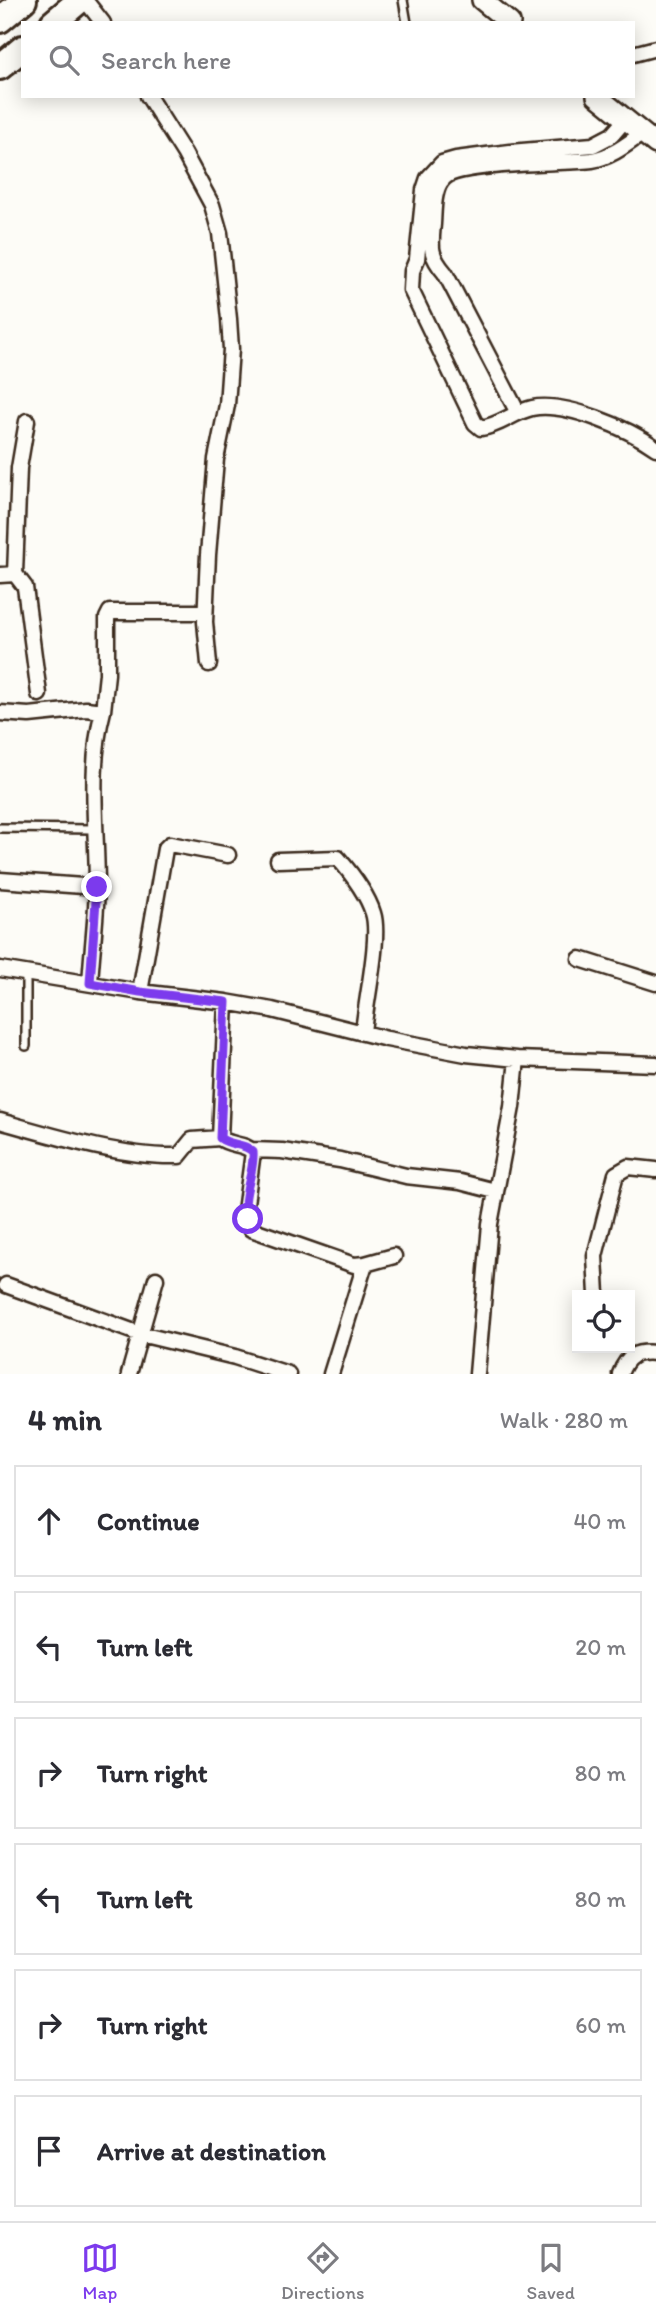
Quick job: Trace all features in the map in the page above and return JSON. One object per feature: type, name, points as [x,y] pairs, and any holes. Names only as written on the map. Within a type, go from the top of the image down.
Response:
[{"type":"highway","points":[[0,20],[24,0]]},
{"type":"highway","points":[[56,21],[83,0]]},
{"type":"highway","points":[[0,67],[21,50]]},
{"type":"street","points":[[83,0],[101,21]]},
{"type":"street","points":[[482,0],[508,21]]},
{"type":"street","points":[[635,53],[656,48]]},
{"type":"street","points":[[149,98],[184,153],[212,205],[222,252],[231,349],[227,405],[212,494],[205,612],[209,664]]},
{"type":"street","points":[[518,414],[445,273],[433,258],[431,243],[436,194],[443,178],[451,173],[593,160],[650,138],[599,98]]},
{"type":"street","points":[[626,120],[612,135],[593,145],[456,159],[442,163],[428,178],[424,190],[411,290],[475,423],[481,428],[533,407],[556,408],[614,423],[656,448]]},
{"type":"street","points":[[27,421],[19,468],[15,574],[25,587],[39,694]]},
{"type":"street","points":[[0,575],[15,574]]},
{"type":"street","points":[[90,983],[97,887],[94,829],[97,756],[107,674],[107,618],[110,612],[205,612]]},
{"type":"street","points":[[0,713],[29,715],[86,709],[103,711]]},
{"type":"street","points":[[140,992],[165,849],[170,844],[228,855]]},
{"type":"street","points":[[278,860],[338,858],[374,914],[376,933],[363,1032]]},
{"type":"street","points":[[0,880],[97,887]]},
{"type":"street","points":[[580,958],[656,983]]},
{"type":"street","points":[[0,969],[272,1010],[466,1054],[517,1059],[656,1064]]},
{"type":"street","points":[[220,1138],[226,1002]]},
{"type":"street","points":[[477,1374],[490,1224],[512,1107],[517,1059]]},
{"type":"street","points":[[0,1121],[86,1143],[165,1156],[179,1156],[192,1140],[220,1138],[252,1150],[282,1151],[329,1158],[406,1176],[460,1182],[495,1191]]},
{"type":"street","points":[[252,1150],[253,1170],[244,1212],[251,1229],[354,1265],[394,1255]]},
{"type":"street","points":[[597,1290],[594,1256],[616,1174],[628,1167],[656,1170]]},
{"type":"street","points":[[331,1374],[365,1264]]},
{"type":"street","points":[[129,1374],[156,1279]]},
{"type":"street","points":[[6,1285],[139,1334],[234,1357],[288,1374]]},
{"type":"street","points":[[620,1374],[625,1359],[640,1351],[656,1353]]},
{"type":"lane","points":[[402,0],[407,21]]},
{"type":"lane","points":[[0,828],[94,829]]},
{"type":"lane","points":[[26,974],[26,1046]]},
{"type":"route","points":[[97,887],[90,983],[226,1002],[220,1138],[225,1142],[248,1147],[253,1152],[253,1170],[244,1212],[248,1219]]}]
